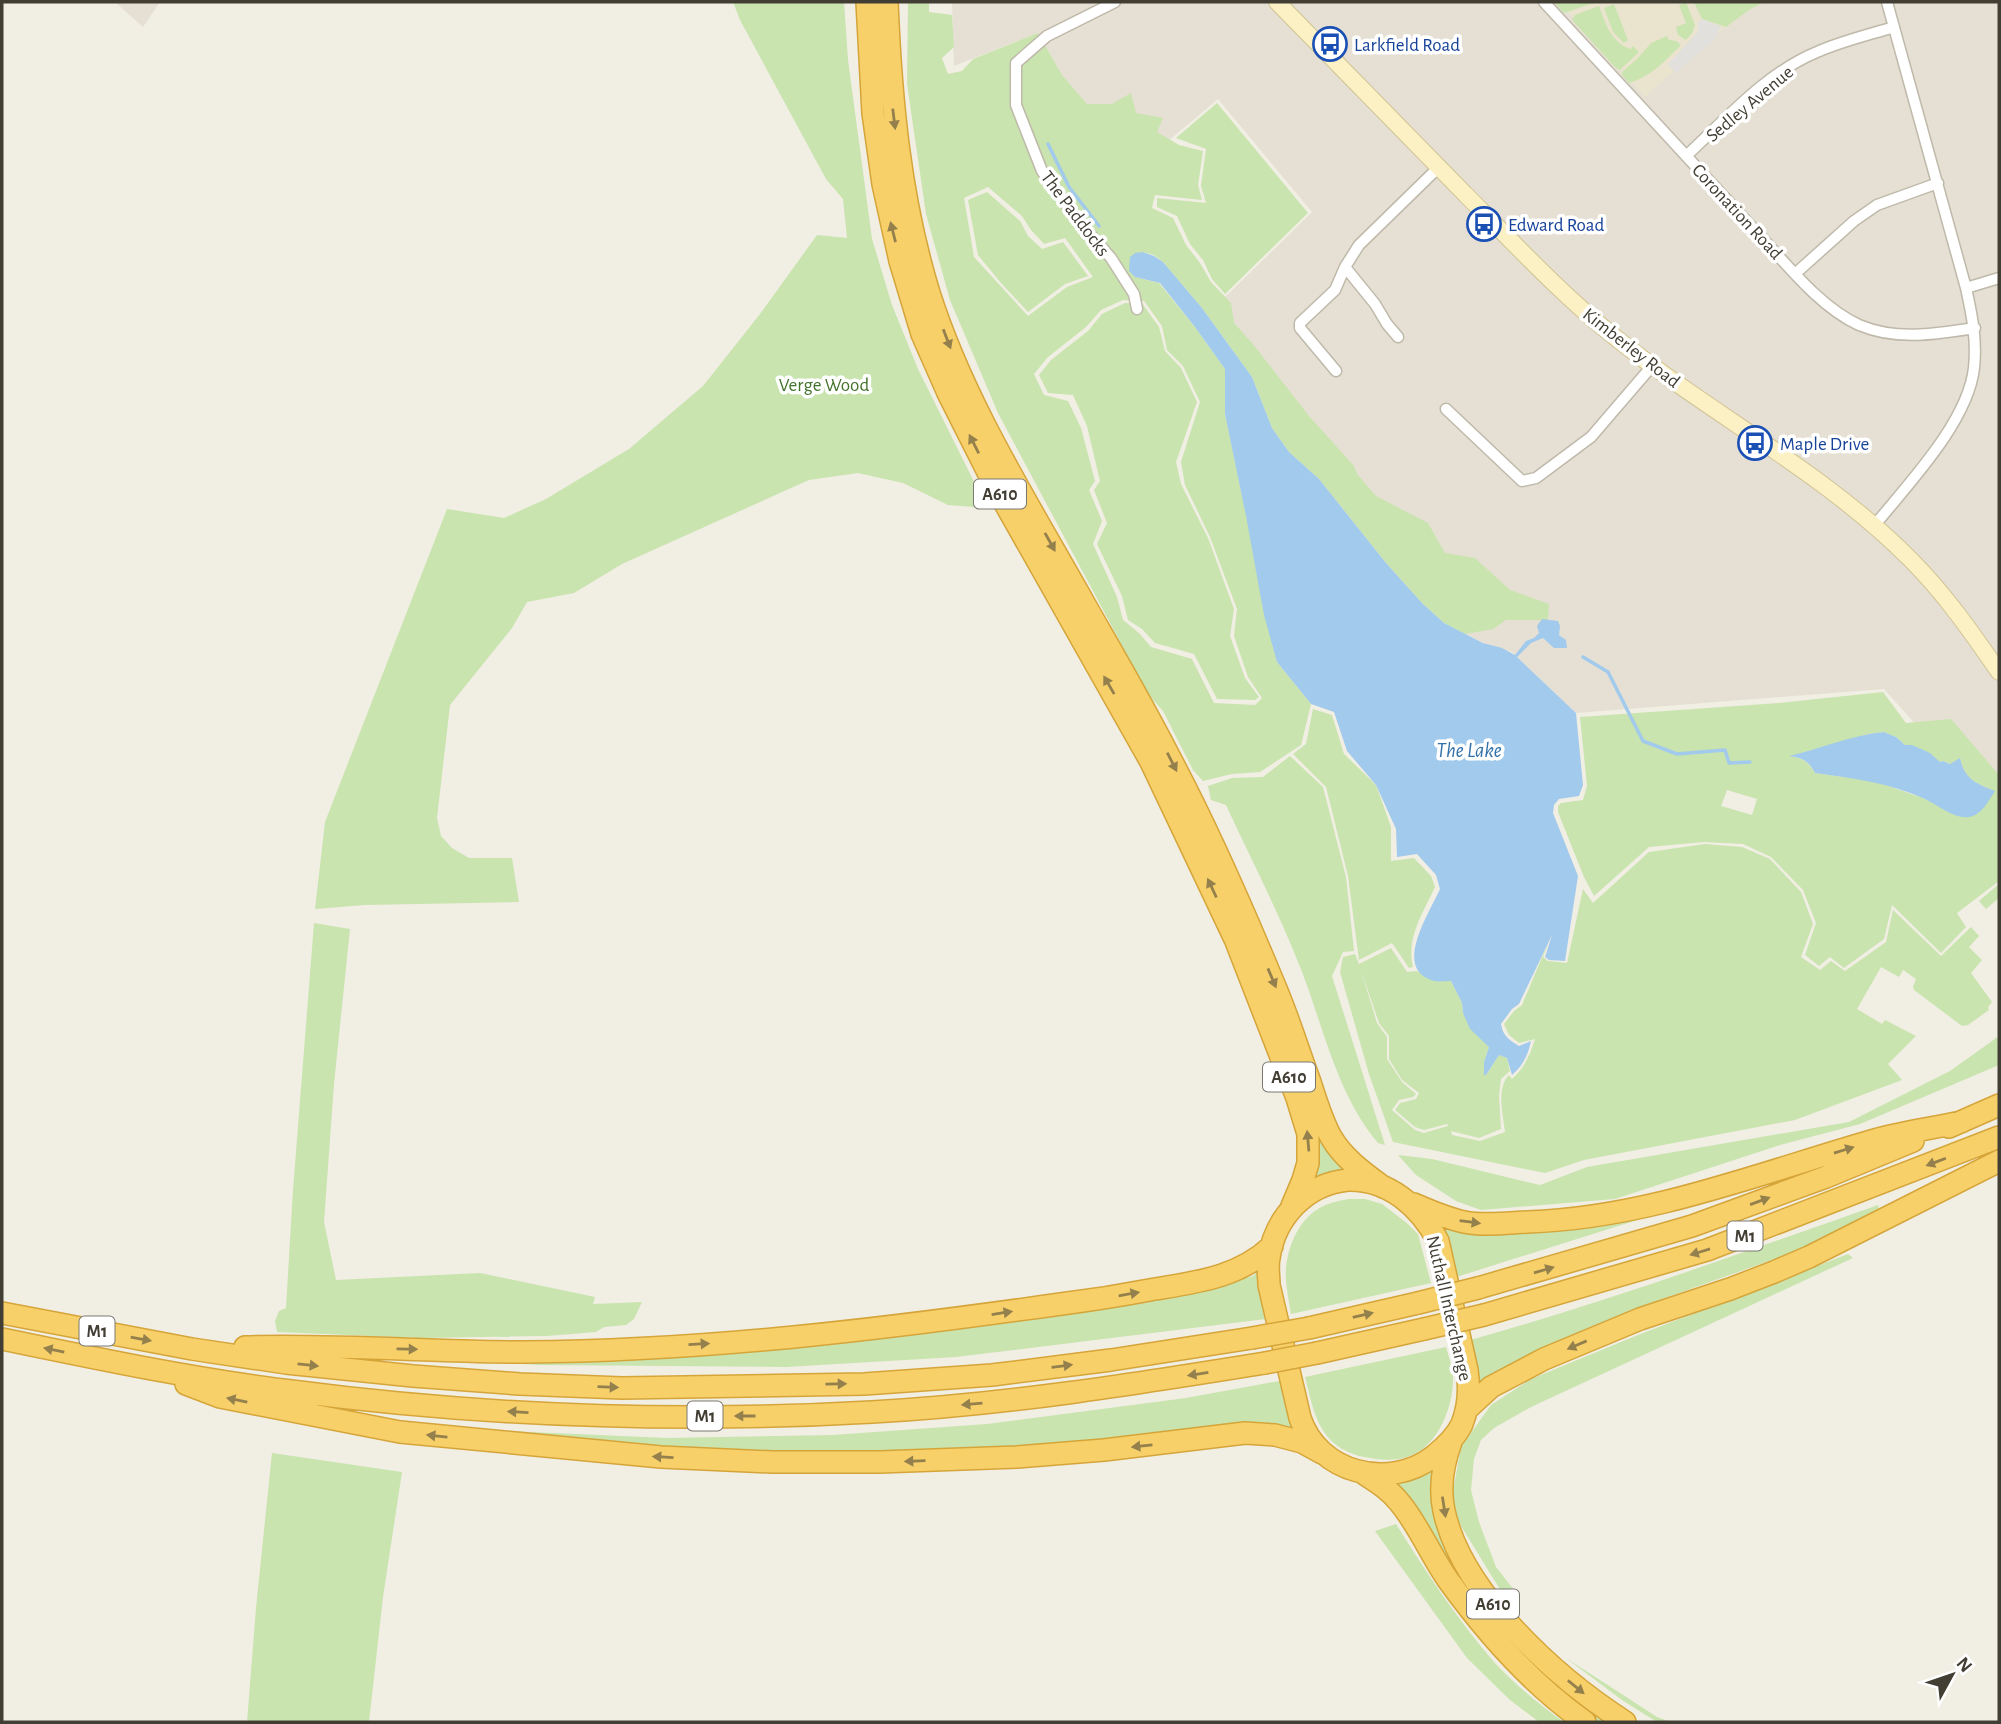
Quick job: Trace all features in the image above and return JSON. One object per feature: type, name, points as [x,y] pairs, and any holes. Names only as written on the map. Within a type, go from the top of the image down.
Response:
[{"type":"highway","name":"A610","points":[[867,2],[873,113],[883,184],[900,261],[922,334],[947,393],[994,484],[1151,762],[1235,939],[1297,1098],[1308,1134],[1308,1163],[1292,1206]]},
{"type":"highway","name":"A610","points":[[887,2],[898,153],[909,216],[930,295],[958,367],[991,437],[1170,756],[1199,815],[1279,994],[1331,1137],[1355,1165],[1383,1187]]},
{"type":"highway","points":[[890,68],[895,2]]},
{"type":"highway","name":"M1","points":[[2,1313],[192,1349],[286,1363],[520,1384],[622,1388],[864,1384],[992,1375],[1111,1360],[1309,1328],[1478,1288],[1692,1226],[1826,1177],[1999,1105]]},
{"type":"highway","name":"M1","points":[[1406,1200],[1434,1213],[1466,1222],[1490,1224],[1545,1222],[1600,1215],[1669,1202],[1881,1138],[1961,1122]]},
{"type":"highway","name":"M1","points":[[2,1339],[145,1369],[289,1391],[415,1405],[574,1415],[750,1416],[873,1412],[983,1404],[1121,1387],[1265,1363],[1484,1315],[1707,1250],[1999,1137]]},
{"type":"highway","points":[[1466,1410],[1491,1387],[1544,1359],[1640,1319],[1730,1289],[1810,1257],[1999,1161]]},
{"type":"highway","name":"Nuthall Interchange","points":[[1334,1181],[1365,1181],[1383,1187],[1406,1200],[1424,1217],[1438,1241],[1467,1370],[1469,1392],[1461,1424],[1451,1440],[1428,1461],[1405,1471],[1363,1473],[1335,1462],[1322,1453],[1307,1434],[1300,1418],[1269,1285],[1268,1265],[1272,1246],[1276,1233],[1292,1206],[1334,1181]]},
{"type":"highway","name":"M1","points":[[192,1349],[273,1346],[562,1351],[733,1342],[859,1331],[1096,1300],[1212,1279],[1246,1266],[1272,1246]]},
{"type":"highway","points":[[145,1369],[220,1397],[400,1432],[661,1457],[772,1462],[880,1462],[1079,1452],[1245,1433],[1275,1434],[1301,1442],[1322,1453]]},
{"type":"highway","points":[[1210,1438],[1261,1440],[1291,1448],[1310,1457],[1381,1500],[1427,1546]]},
{"type":"highway","name":"A610","points":[[1451,1440],[1443,1468],[1443,1508],[1453,1540],[1474,1577],[1506,1620],[1541,1656],[1577,1689],[1625,1722]]},
{"type":"highway","name":"A610","points":[[1363,1473],[1384,1486],[1399,1501],[1447,1578],[1503,1648],[1545,1692],[1585,1722]]},
{"type":"street","name":"The Paddocks","points":[[1115,2],[1047,36],[1016,63],[1016,105],[1042,171],[1077,219],[1111,258],[1134,294],[1137,309]]},
{"type":"street","name":"Kimberley Road","points":[[1277,2],[1438,167],[1609,333],[1806,473],[1874,526],[1909,558],[1966,624],[1999,672]]},
{"type":"street","name":"Coronation Road","points":[[1545,2],[1827,305],[1859,324],[1877,331],[1901,335],[1923,336],[1975,328]]},
{"type":"street","points":[[1874,526],[1956,420],[1968,395],[1974,370],[1975,328],[1966,288],[1887,2]]},
{"type":"street","name":"Sedley Avenue","points":[[1686,156],[1759,89],[1786,69],[1815,52],[1894,27]]},
{"type":"street","points":[[1336,371],[1300,328],[1300,323],[1335,290],[1359,245],[1438,167]]},
{"type":"street","points":[[1796,273],[1854,221],[1877,205],[1938,184]]},
{"type":"street","points":[[1345,267],[1398,337]]},
{"type":"street","points":[[1966,288],[1999,278]]},
{"type":"street","points":[[1446,409],[1522,481],[1530,481],[1562,461],[1591,437],[1652,366]]},
{"type":"shaded area","points":[[115,2],[160,2],[143,27]]},
{"type":"shaded area","points":[[952,2],[1999,2],[1999,817],[1884,689],[1576,713],[1512,652],[1484,643],[1444,623],[1215,307],[1312,212],[1218,99],[1129,174],[1062,75],[1038,33],[954,66]]},
{"type":"shaded area","points":[[1559,2],[1764,2],[1749,10],[1695,51],[1645,97]]},
{"type":"shaded area","points":[[1702,19],[1721,26],[1715,39],[1676,73],[1668,64],[1698,32],[1698,22]]},
{"type":"green space","name":"Verge Wood","points":[[733,2],[844,2],[848,60],[872,239],[892,305],[918,369],[987,508],[948,505],[903,483],[858,473],[809,480],[622,564],[574,593],[527,602],[512,628],[450,705],[437,818],[441,836],[452,848],[469,858],[512,858],[519,902],[365,905],[315,909],[325,822],[447,509],[504,518],[546,499],[629,449],[703,386],[760,314],[817,235],[847,238],[843,199],[826,179],[740,20]]},
{"type":"green space","points":[[908,2],[929,2],[929,12],[952,15],[954,47],[942,58],[948,74],[962,71],[973,59],[1038,33],[1062,75],[1087,104],[1112,104],[1131,93],[1136,113],[1163,118],[1157,132],[1179,145],[1203,151],[1198,185],[1202,200],[1155,195],[1152,208],[1173,218],[1186,245],[1211,282],[1231,303],[1234,323],[1376,496],[1428,523],[1445,553],[1475,558],[1510,590],[1549,604],[1548,620],[1506,620],[1493,629],[1465,634],[1444,623],[1386,563],[1319,479],[1289,452],[1272,428],[1252,377],[1202,308],[1163,262],[1154,255],[1143,252],[1135,277],[1159,283],[1225,369],[1225,414],[1277,662],[1311,704],[1301,745],[1260,772],[1232,774],[1203,781],[1193,770],[1163,711],[1148,694],[998,413],[950,300],[926,214],[907,84]],"holes":[[[988,187],[1022,216],[1044,244],[1065,238],[1093,277],[1067,287],[1028,316],[974,257],[964,198]],[[1123,300],[1144,301],[1162,326],[1167,350],[1183,366],[1200,402],[1181,462],[1185,485],[1210,537],[1237,609],[1234,636],[1248,677],[1262,698],[1255,705],[1214,703],[1192,659],[1151,647],[1123,620],[1117,597],[1093,544],[1102,521],[1089,490],[1095,481],[1081,428],[1068,401],[1044,395],[1034,374],[1048,357],[1086,327],[1101,310]]]},
{"type":"green space","points":[[1554,2],[1597,2],[1564,13]]},
{"type":"green space","points":[[1686,2],[1695,25],[1686,40],[1678,35],[1676,27],[1686,23],[1679,5]]},
{"type":"green space","points":[[1694,2],[1764,2],[1726,27],[1702,19]]},
{"type":"green space","points":[[1614,4],[1628,40],[1624,43],[1613,32],[1604,8]]},
{"type":"green space","points":[[1599,6],[1614,38],[1631,49],[1633,46],[1639,52],[1620,70],[1572,20],[1575,15]]},
{"type":"green space","points":[[1667,36],[1669,40],[1681,45],[1651,72],[1629,83],[1622,72],[1651,43]]},
{"type":"green space","points":[[1217,103],[1308,213],[1225,294],[1190,244],[1177,216],[1157,207],[1157,198],[1206,203],[1201,186],[1206,149],[1176,138]]},
{"type":"green space","points":[[987,192],[1020,221],[1028,236],[1042,249],[1063,242],[1088,276],[1065,284],[1028,312],[978,255],[968,200]]},
{"type":"green space","points":[[1125,303],[1142,303],[1159,327],[1165,351],[1181,368],[1197,402],[1176,462],[1181,484],[1208,538],[1234,609],[1230,636],[1245,678],[1259,697],[1255,700],[1217,699],[1194,654],[1155,643],[1142,629],[1128,620],[1122,596],[1097,544],[1107,523],[1094,490],[1100,481],[1087,426],[1073,395],[1048,393],[1039,375],[1051,360],[1088,331],[1102,314]]},
{"type":"green space","points":[[1883,692],[1906,723],[1951,719],[1999,775],[1999,881],[1957,913],[1966,927],[1941,953],[1892,905],[1884,939],[1844,968],[1830,957],[1819,966],[1805,955],[1816,923],[1803,890],[1771,857],[1743,844],[1704,842],[1649,847],[1594,896],[1558,812],[1561,803],[1583,800],[1587,786],[1580,717],[1779,703]],"holes":[[[1884,732],[1940,762],[1950,764],[1960,758],[1968,776],[1995,791],[1952,813],[1923,798],[1874,781],[1815,773],[1805,761],[1791,756]],[[1727,790],[1757,799],[1752,815],[1721,806]]]},
{"type":"green space","points":[[1313,709],[1332,715],[1344,754],[1376,785],[1391,827],[1391,861],[1414,858],[1431,876],[1435,887],[1414,936],[1411,956],[1413,967],[1409,968],[1392,943],[1359,960],[1348,876],[1326,787],[1293,754],[1306,744]]},
{"type":"green space","points":[[1290,756],[1323,787],[1346,877],[1354,951],[1343,952],[1332,976],[1385,1145],[1378,1143],[1350,1101],[1305,980],[1271,899],[1226,805],[1211,800],[1208,786],[1232,778],[1263,777]]},
{"type":"green space","points":[[1705,844],[1742,847],[1770,859],[1801,892],[1813,924],[1801,957],[1820,970],[1831,961],[1845,971],[1886,942],[1893,910],[1941,956],[1971,927],[1979,936],[1969,947],[1982,960],[1971,973],[1992,1002],[1989,1010],[1968,1025],[1962,1026],[1914,990],[1916,979],[1903,970],[1899,977],[1881,967],[1857,1009],[1882,1024],[1885,1020],[1916,1036],[1888,1064],[1902,1080],[1795,1120],[1584,1160],[1545,1173],[1393,1142],[1369,1074],[1340,972],[1343,957],[1355,954],[1359,964],[1391,948],[1407,972],[1417,971],[1434,981],[1451,981],[1462,1003],[1463,1013],[1489,1047],[1484,1062],[1486,1075],[1499,1055],[1507,1058],[1510,1071],[1501,1079],[1499,1096],[1501,1129],[1479,1138],[1451,1131],[1452,1135],[1480,1141],[1505,1132],[1501,1102],[1505,1080],[1509,1075],[1512,1079],[1524,1065],[1535,1039],[1519,1043],[1509,1035],[1504,1024],[1522,1005],[1550,938],[1543,957],[1548,961],[1567,963],[1583,889],[1593,903],[1649,852]],"holes":[[[1361,970],[1379,1023],[1389,1036],[1389,1059],[1402,1080],[1419,1093],[1416,1099],[1400,1103],[1395,1110],[1415,1127],[1424,1130],[1447,1124],[1448,1126],[1424,1133],[1415,1130],[1392,1110],[1399,1100],[1416,1094],[1402,1082],[1387,1059],[1387,1037],[1377,1023]]]},
{"type":"green space","points":[[1999,884],[1999,898],[1986,909],[1979,901]]},
{"type":"green space","points":[[314,923],[350,929],[334,1084],[324,1222],[336,1280],[480,1273],[595,1297],[593,1304],[642,1302],[634,1319],[626,1325],[604,1327],[596,1332],[547,1336],[420,1338],[277,1332],[275,1321],[279,1311],[286,1308]]},
{"type":"green space","points":[[1999,1036],[1999,1065],[1860,1124],[1780,1145],[1615,1199],[1481,1210],[1456,1201],[1416,1175],[1398,1155],[1432,1159],[1540,1185],[1587,1167],[1849,1122],[1950,1071]]},
{"type":"green space","points":[[1316,1128],[1330,1154],[1351,1174],[1308,1187]]},
{"type":"green space","points":[[1349,1199],[1365,1199],[1382,1204],[1418,1234],[1431,1283],[1291,1314],[1286,1271],[1289,1251],[1297,1231],[1318,1209]]},
{"type":"green space","points":[[1878,1205],[1879,1210],[1814,1245],[1648,1304],[1578,1333],[1502,1369],[1475,1386],[1467,1341],[1725,1259]]},
{"type":"green space","points":[[1653,1215],[1450,1279],[1437,1226],[1468,1231],[1522,1232]]},
{"type":"green space","points":[[1848,1254],[1853,1258],[1531,1407],[1494,1428],[1481,1440],[1474,1459],[1471,1490],[1479,1522],[1496,1567],[1514,1590],[1504,1596],[1450,1508],[1461,1447],[1491,1405],[1531,1379]]},
{"type":"green space","points":[[1263,1266],[1274,1318],[956,1357],[786,1367],[538,1365],[452,1359],[1171,1294],[1253,1276]]},
{"type":"green space","points":[[1446,1347],[1453,1375],[1450,1401],[1443,1423],[1422,1450],[1400,1459],[1388,1460],[1353,1454],[1332,1441],[1320,1426],[1305,1377]]},
{"type":"green space","points":[[1285,1380],[1303,1437],[832,1456],[537,1438],[482,1430],[667,1438],[833,1435],[987,1424],[1186,1398]]},
{"type":"green space","points":[[272,1453],[402,1472],[383,1597],[369,1722],[247,1722]]},
{"type":"green space","points":[[1434,1462],[1431,1486],[1433,1512],[1439,1533],[1450,1555],[1535,1664],[1556,1685],[1609,1722],[1596,1722],[1558,1694],[1473,1604],[1414,1502],[1389,1478]]},
{"type":"green space","points":[[1396,1524],[1442,1595],[1494,1662],[1527,1694],[1564,1722],[1539,1722],[1510,1700],[1467,1658],[1375,1531]]},
{"type":"green space","points":[[1566,1658],[1657,1717],[1671,1722],[1657,1722],[1622,1700]]},
{"type":"water","name":"The Lake","points":[[1143,252],[1163,262],[1202,308],[1252,377],[1272,428],[1289,452],[1319,479],[1386,563],[1444,623],[1483,643],[1515,655],[1526,641],[1539,633],[1537,626],[1542,619],[1558,621],[1559,635],[1566,640],[1567,648],[1554,648],[1543,638],[1531,643],[1517,657],[1576,713],[1583,785],[1579,796],[1559,799],[1554,805],[1553,813],[1578,876],[1565,961],[1549,960],[1545,957],[1552,935],[1519,1004],[1501,1024],[1507,1037],[1519,1046],[1531,1041],[1525,1060],[1512,1075],[1507,1058],[1499,1055],[1484,1075],[1484,1062],[1489,1047],[1470,1029],[1462,1003],[1451,981],[1434,981],[1422,975],[1415,965],[1417,940],[1440,889],[1436,875],[1417,854],[1397,857],[1396,829],[1376,785],[1347,751],[1334,712],[1311,704],[1277,662],[1264,615],[1225,414],[1225,369],[1160,283],[1135,277],[1129,271],[1130,257]]},
{"type":"water","points":[[1884,732],[1905,745],[1912,745],[1930,753],[1940,762],[1950,764],[1960,758],[1968,776],[1995,791],[1985,807],[1974,816],[1963,817],[1925,799],[1885,785],[1815,773],[1804,760],[1789,756]]},
{"type":"waterway","points":[[1048,144],[1069,187],[1099,226]]},
{"type":"waterway","points":[[1583,657],[1608,672],[1643,741],[1677,754],[1725,750],[1729,763],[1750,762]]},
{"type":"place","name":"Larkfield Road","points":[[1330,44]]},
{"type":"place","name":"Edward Road","points":[[1484,224]]},
{"type":"place","name":"Maple Drive","points":[[1755,443]]}]
